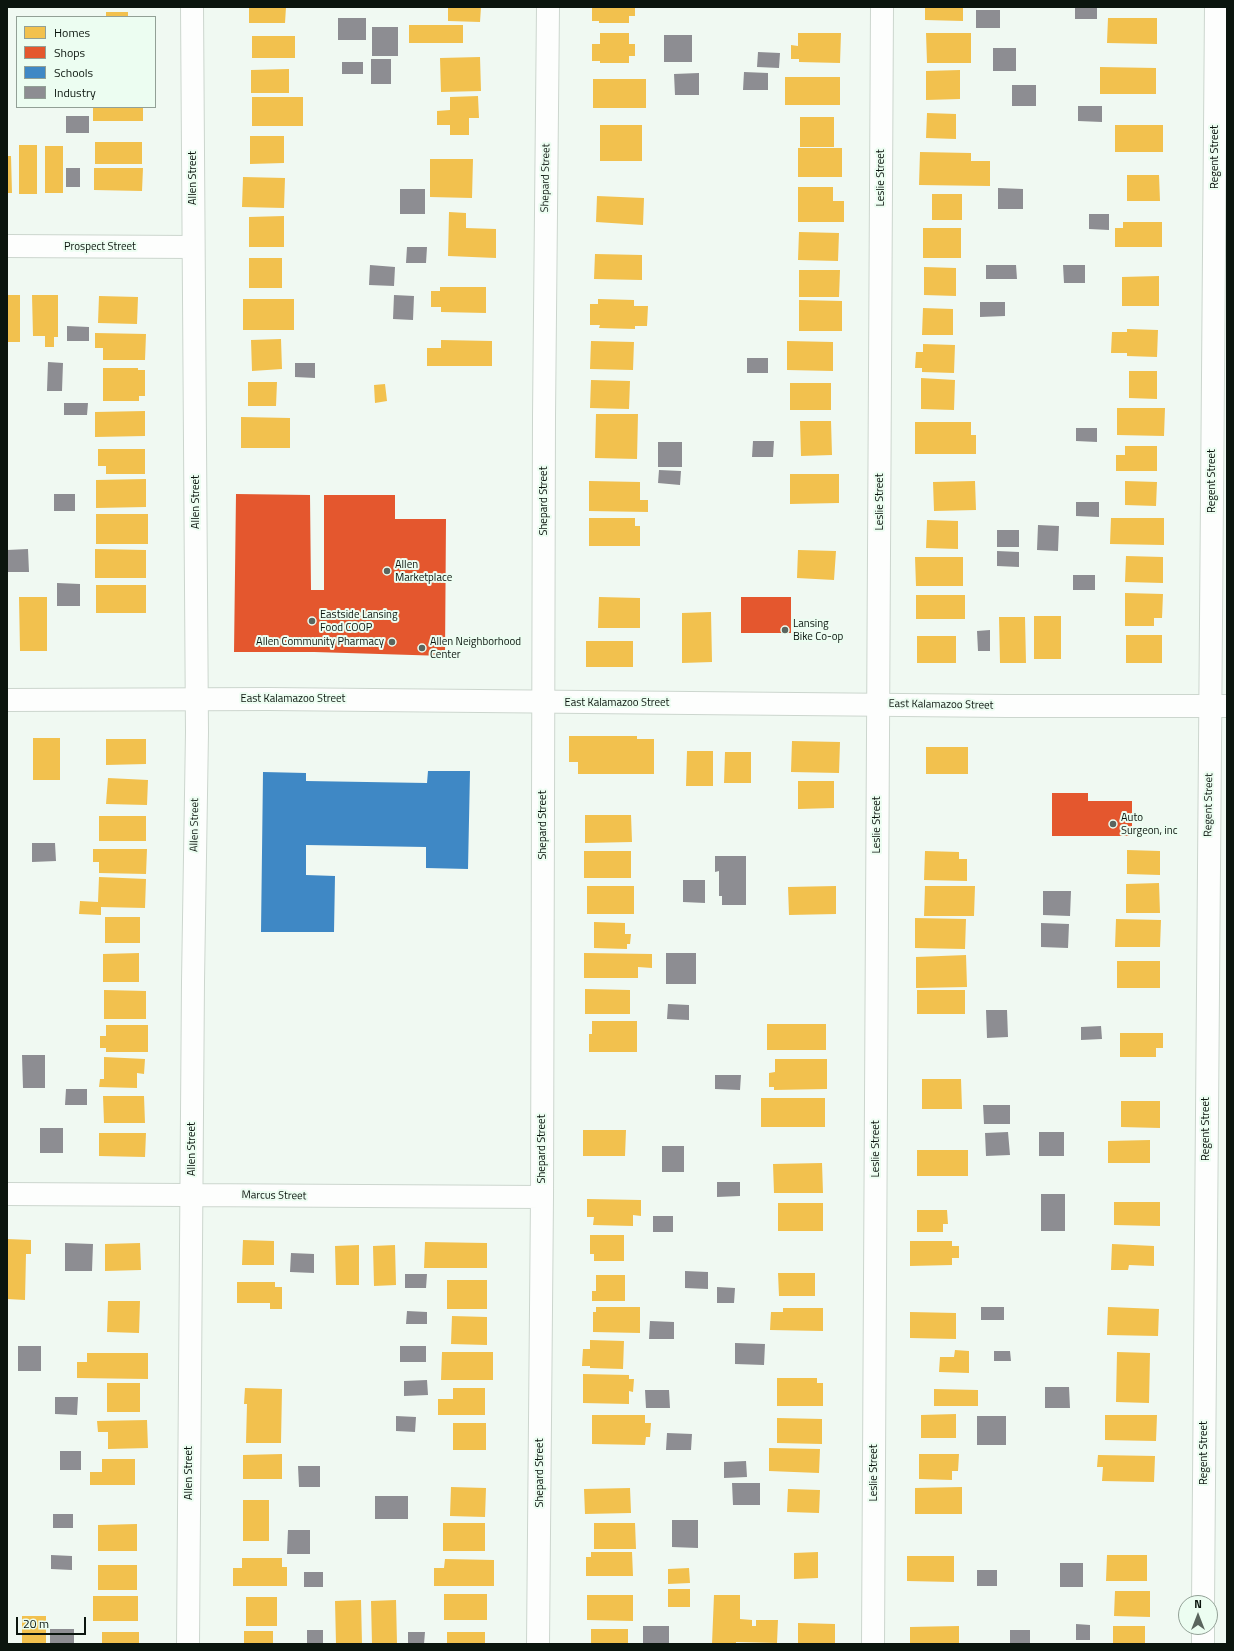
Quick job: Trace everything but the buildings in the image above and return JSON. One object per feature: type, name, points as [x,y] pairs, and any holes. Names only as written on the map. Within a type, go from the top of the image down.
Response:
[{"type":"street","name":"Allen Street","points":[[188,1644],[196,699],[192,7]]},
{"type":"street","name":"Shepard Street","points":[[538,1644],[542,1197],[544,416],[548,7]]},
{"type":"street","name":"Leslie Street","points":[[873,1644],[882,7]]},
{"type":"street","name":"Regent Street","points":[[1203,1595],[1219,706],[1216,7]]},
{"type":"street","name":"Prospect Street","points":[[7,246],[194,247]]},
{"type":"street","name":"East Kalamazoo Street","points":[[7,700],[196,699],[878,705],[1219,706]]},
{"type":"street","name":"Marcus Street","points":[[7,1194],[542,1197]]},
{"type":"place","name":"Allen Marketplace","points":[[387,571]]},
{"type":"place","name":"Eastside Lansing Food COOP","points":[[312,621]]},
{"type":"place","name":"Lansing Bike Co-op","points":[[785,630]]},
{"type":"place","name":"Allen Community Pharmacy","points":[[392,642]]},
{"type":"place","name":"Allen Neighborhood Center","points":[[422,648]]},
{"type":"place","name":"Auto Surgeon, inc","points":[[1113,824]]}]
